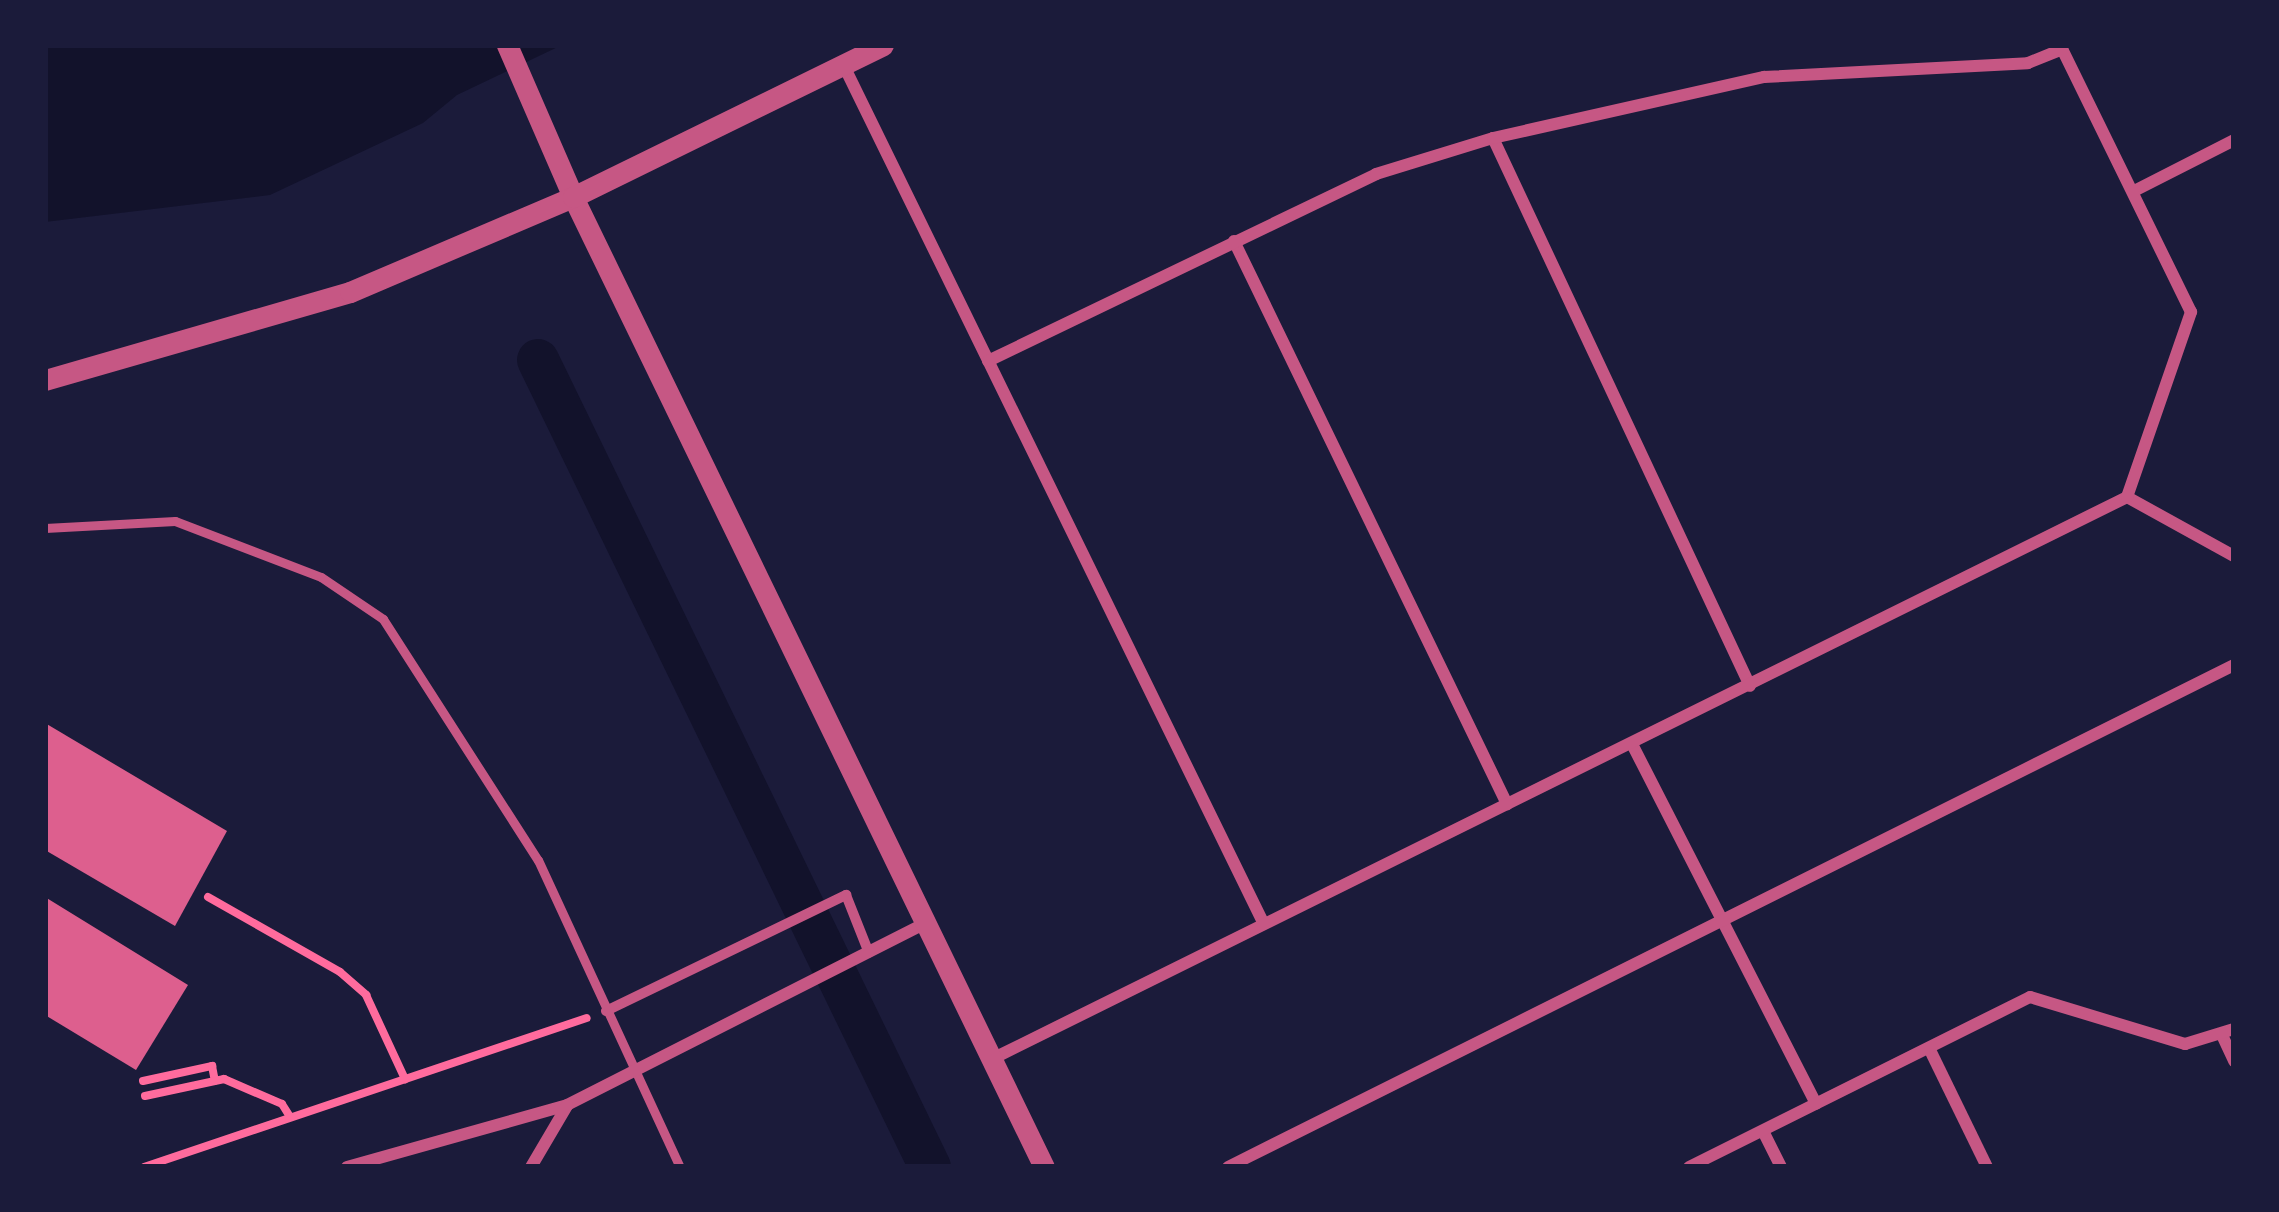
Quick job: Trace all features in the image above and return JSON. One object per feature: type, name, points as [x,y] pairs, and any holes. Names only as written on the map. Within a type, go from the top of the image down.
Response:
[{"type":"street","points":[[507,45],[573,197],[1043,1167]]},
{"type":"street","points":[[45,380],[350,292],[573,197],[883,45]]},
{"type":"street","points":[[988,362],[1376,174],[1493,138],[1765,77],[2028,63],[2061,47],[2136,190],[2191,312],[2126,497],[992,1059]]},
{"type":"street","points":[[843,64],[1263,922]]},
{"type":"street","points":[[1493,138],[1750,686]]},
{"type":"street","points":[[2136,190],[2234,140]]},
{"type":"street","points":[[1234,241],[1507,804]]},
{"type":"street","points":[[2126,497],[2234,556]]},
{"type":"street","points":[[1228,1167],[2234,665]]},
{"type":"street","points":[[1632,744],[1816,1104]]},
{"type":"street","points":[[605,1011],[846,896],[866,955]]},
{"type":"street","points":[[347,1167],[567,1105],[926,923]]},
{"type":"street","points":[[1689,1167],[2030,997],[2185,1044],[2228,1032],[2234,1060]]},
{"type":"street","points":[[1929,1048],[1987,1167]]},
{"type":"street","points":[[531,1167],[567,1105]]},
{"type":"street","points":[[1763,1130],[1781,1167]]},
{"type":"lane","points":[[45,529],[176,520],[321,577],[383,619],[538,860],[631,1071],[680,1167]]},
{"type":"path","points":[[208,897],[340,972],[366,995],[405,1078]]},
{"type":"path","points":[[144,1167],[605,1011]]},
{"type":"path","points":[[143,1081],[212,1066],[215,1081]]},
{"type":"path","points":[[145,1096],[215,1081],[283,1104],[290,1117]]},
{"type":"shaded area","points":[[45,45],[562,45],[457,95],[423,123],[270,195],[45,222]]},
{"type":"building","points":[[45,723],[227,831],[175,926],[45,850]]},
{"type":"building","points":[[45,897],[188,985],[136,1070],[45,1015]]},
{"type":"waterway","points":[[538,360],[930,1167]]}]
